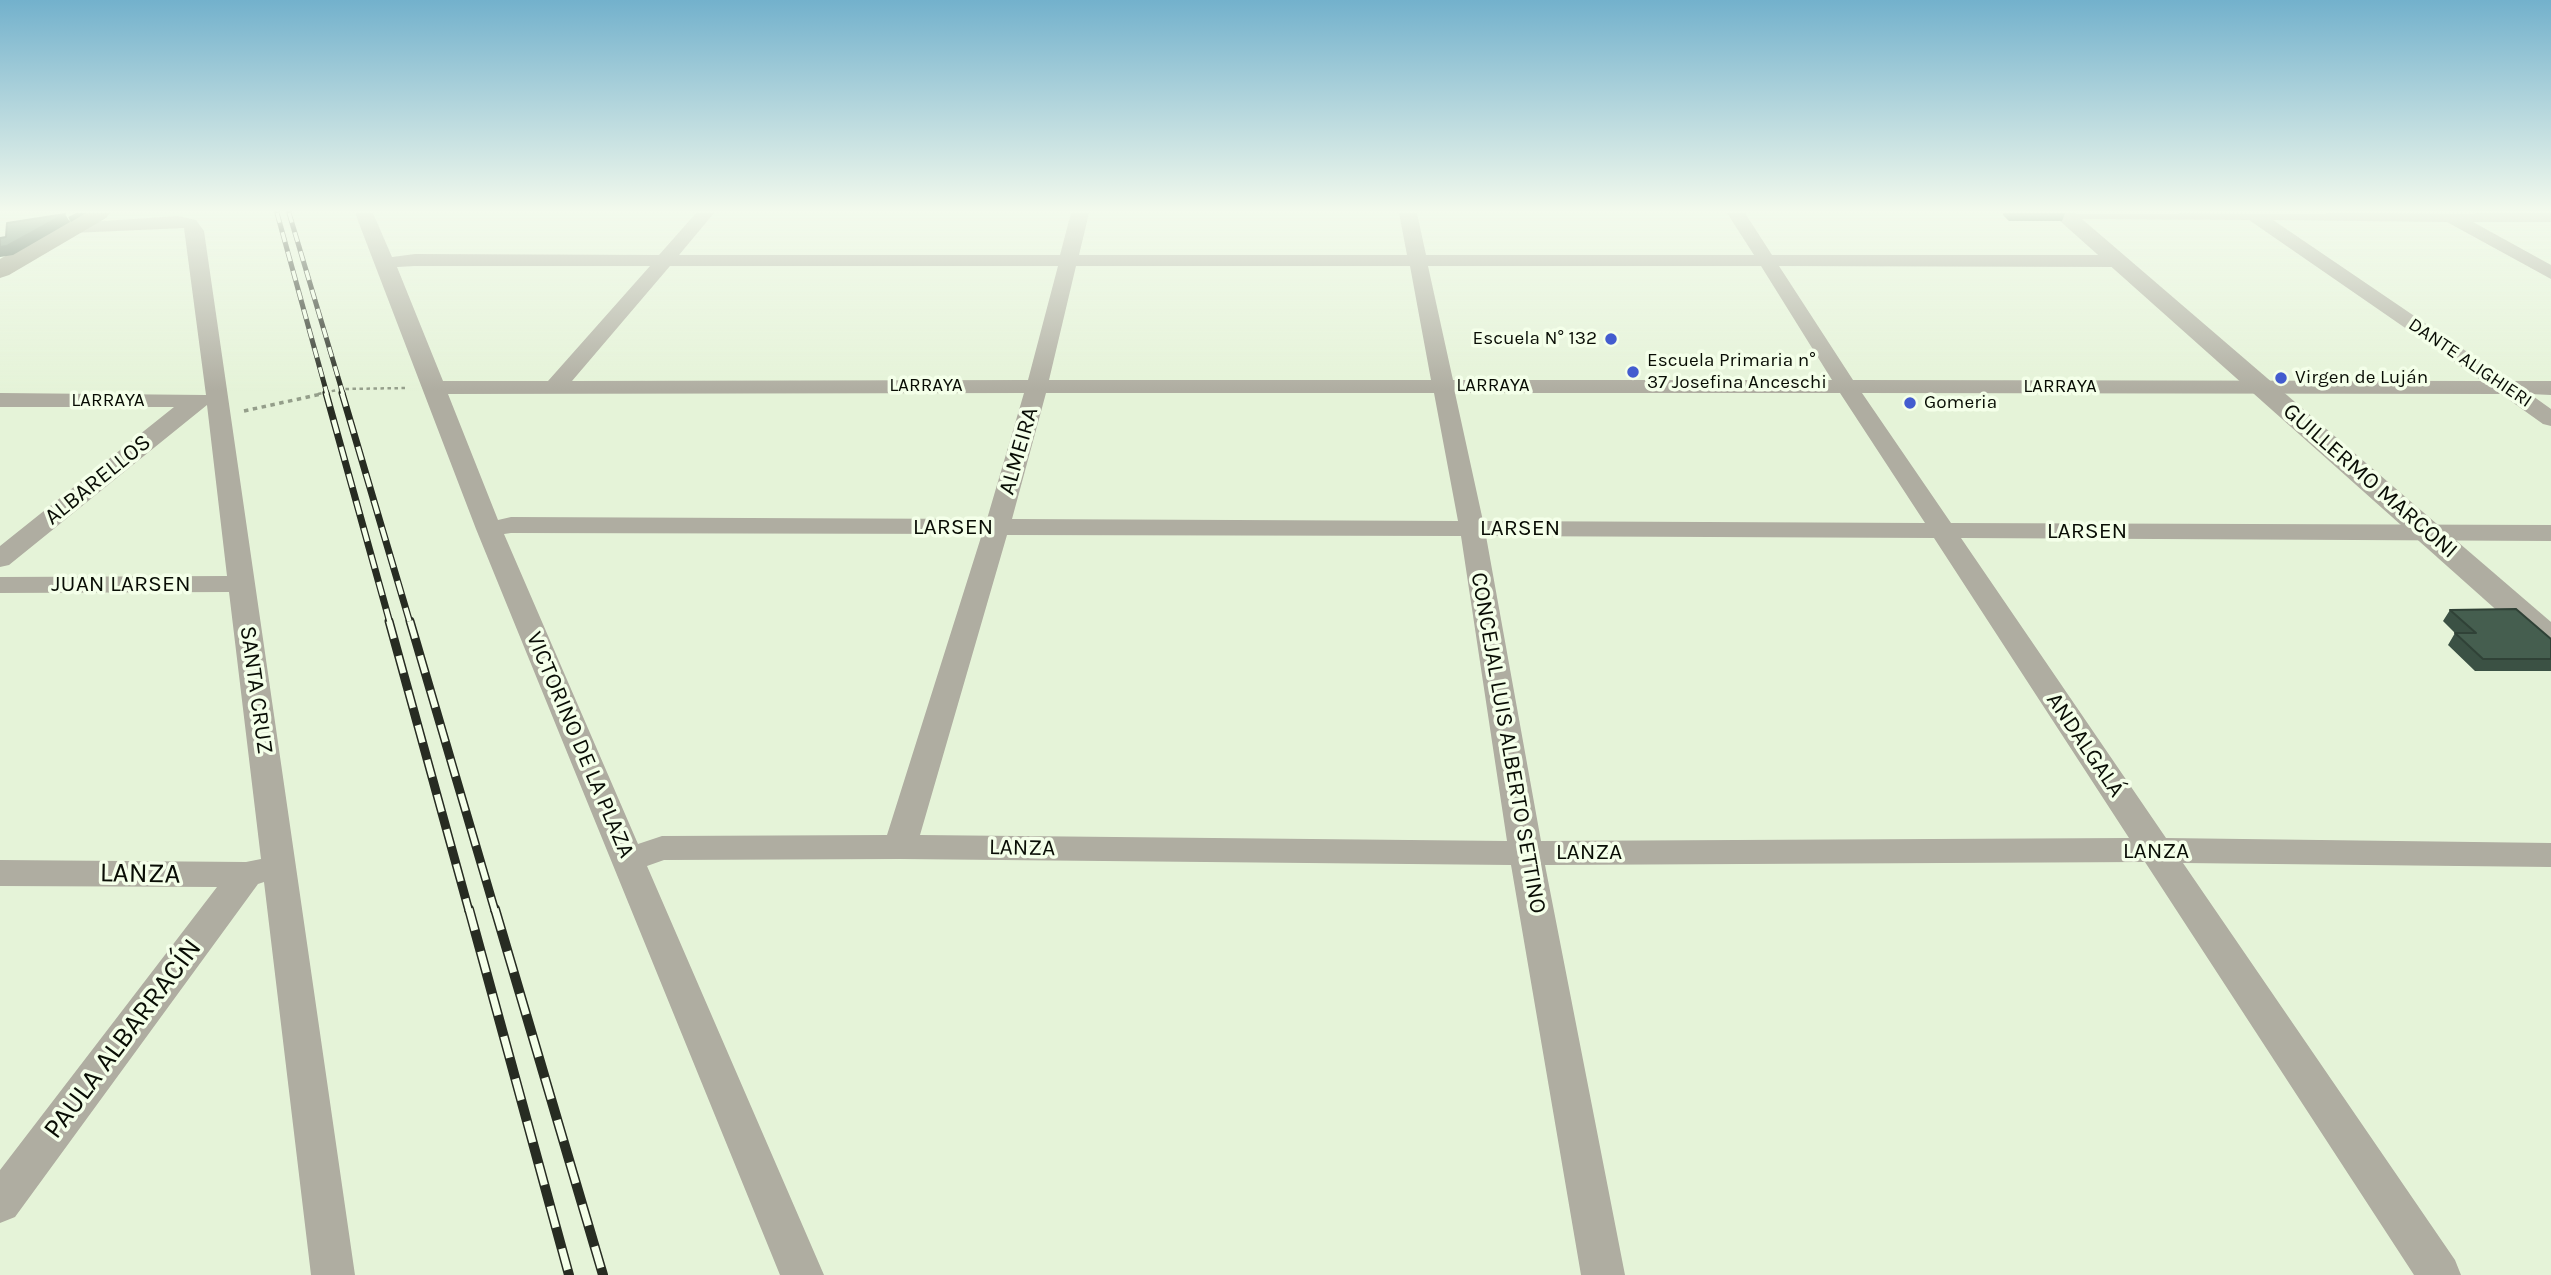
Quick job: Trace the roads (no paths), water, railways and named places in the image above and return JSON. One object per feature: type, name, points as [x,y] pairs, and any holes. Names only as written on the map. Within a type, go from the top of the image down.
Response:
[{"type":"street","name":"SANTA CRUZ","points":[[199,272],[210,404],[241,584],[263,870],[333,1275]]},
{"type":"street","name":"VICTORINO DE LA PLAZA","points":[[390,272],[489,529],[802,1275]]},
{"type":"street","points":[[556,386],[655,272]]},
{"type":"street","name":"ALMEIRA","points":[[901,847],[1037,386],[1064,272]]},
{"type":"street","name":"CONCEJAL LUIS ALBERTO SETTINO","points":[[1421,272],[1472,527],[1526,853],[1602,1275]]},
{"type":"street","name":"ANDALGALÁ","points":[[1777,272],[1847,387],[2439,1275]]},
{"type":"street","name":"GUILLERMO MARCONI","points":[[2127,272],[2432,533],[2551,640]]},
{"type":"street","name":"DANTE ALIGHIERI","points":[[2336,272],[2551,419]]},
{"type":"street","name":"LARRAYA","points":[[434,388],[2551,388]]},
{"type":"street","name":"LARRAYA","points":[[0,400],[210,404]]},
{"type":"street","name":"ALBARELLOS","points":[[0,559],[210,404]]},
{"type":"street","name":"LARSEN","points":[[489,529],[511,524],[2551,533]]},
{"type":"street","name":"JUAN LARSEN","points":[[0,584],[241,584]]},
{"type":"street","name":"LANZA","points":[[628,860],[662,848],[901,847],[1526,853],[2155,850],[2551,855]]},
{"type":"street","name":"LANZA","points":[[0,873],[263,870]]},
{"type":"street","name":"PAULA ALBARRACÍN","points":[[0,1203],[263,870]]},
{"type":"railway","points":[[293,272],[327,394]]},
{"type":"railway","points":[[307,272],[343,394]]},
{"type":"railway","points":[[326,393],[390,623]]},
{"type":"railway","points":[[342,393],[410,623]]},
{"type":"railway","points":[[389,621],[469,911]]},
{"type":"railway","points":[[410,621],[495,911]]},
{"type":"railway","points":[[469,909],[569,1275]]},
{"type":"railway","points":[[495,909],[603,1275]]},
{"type":"place","name":"Escuela N° 132","points":[[1611,339]]},
{"type":"place","name":"Escuela Primaria n° 37 Josefina Anceschi","points":[[1633,372]]},
{"type":"place","name":"Virgen de Luján","points":[[2281,378]]},
{"type":"place","name":"Gomeria","points":[[1910,403]]}]
